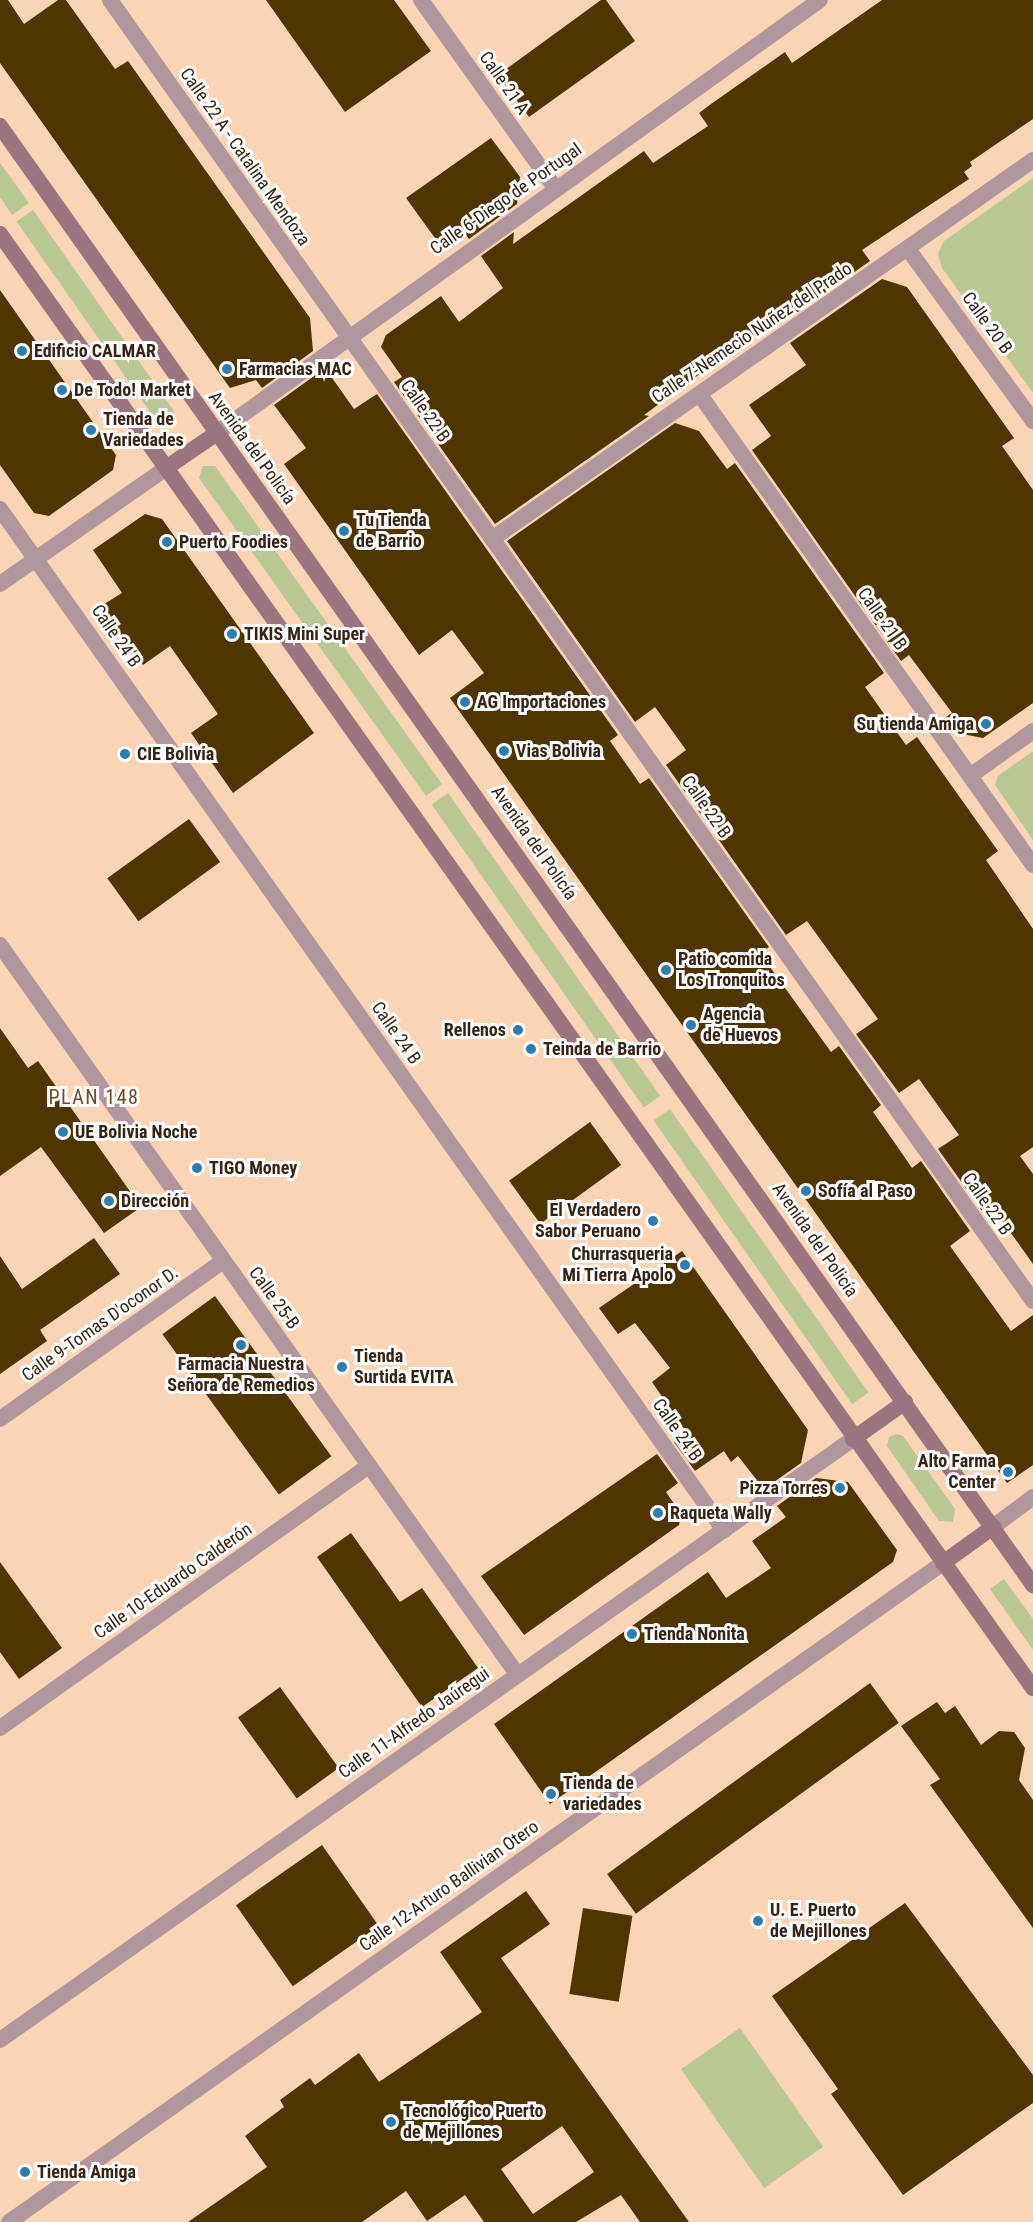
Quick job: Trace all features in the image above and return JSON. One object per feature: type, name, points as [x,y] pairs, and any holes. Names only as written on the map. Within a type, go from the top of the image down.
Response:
[{"type":"main road","name":"Avenida del Policía","points":[[0,126],[1033,1585]]},
{"type":"main road","points":[[0,234],[853,1439],[1033,1688]]},
{"type":"main road","points":[[166,468],[217,433]]},
{"type":"main road","points":[[853,1439],[905,1402]]},
{"type":"main road","points":[[943,1563],[993,1527]]},
{"type":"street","name":"Calle 22 A - Catalina Mendoza","points":[[110,0],[348,336]]},
{"type":"street","name":"Calle 21 A","points":[[421,0],[555,188]]},
{"type":"street","name":"Calle 6-Diego de Portugal","points":[[217,433],[348,336],[820,0]]},
{"type":"street","name":"Calle 7-Nemecio Nuñez del Prado","points":[[492,539],[1033,160]]},
{"type":"street","name":"Calle 20 B","points":[[908,249],[1033,421]]},
{"type":"street","name":"Calle 22 B","points":[[348,336],[1033,1301]]},
{"type":"street","name":"Calle 21 B","points":[[700,395],[1033,865]]},
{"type":"street","points":[[0,584],[166,468]]},
{"type":"street","name":"Calle 24 B","points":[[0,509],[724,1530]]},
{"type":"street","points":[[970,776],[1033,731]]},
{"type":"street","name":"Calle 25-B","points":[[0,945],[517,1674]]},
{"type":"street","name":"Calle 9-Tomas D'oconor D.","points":[[0,1419],[223,1261]]},
{"type":"street","name":"Calle 11-Alfredo Jaúregui","points":[[0,2040],[853,1439]]},
{"type":"street","name":"Calle 10-Eduardo Calderón","points":[[0,1728],[369,1466]]},
{"type":"street","points":[[993,1527],[1033,1497]]},
{"type":"street","name":"Calle 12-Arturo Ballivian Otero","points":[[9,2222],[943,1563]]},
{"type":"green space","points":[[0,163],[29,203],[12,215],[0,197]]},
{"type":"green space","points":[[1033,178],[1033,393],[942,268],[938,254],[944,241]]},
{"type":"green space","points":[[33,210],[175,412],[158,424],[17,221]]},
{"type":"green space","points":[[203,466],[215,466],[442,784],[426,796],[199,478]]},
{"type":"green space","points":[[1033,751],[1033,840],[995,785],[998,776]]},
{"type":"green space","points":[[448,793],[660,1096],[644,1108],[432,804]]},
{"type":"green space","points":[[670,1109],[868,1392],[852,1404],[654,1120]]},
{"type":"green space","points":[[897,1434],[903,1436],[955,1509],[953,1522],[939,1521],[887,1446],[889,1437]]},
{"type":"green space","points":[[1004,1579],[1033,1619],[1033,1650],[990,1589]]},
{"type":"green space","points":[[740,2028],[823,2147],[764,2188],[681,2069]]},
{"type":"building","points":[[0,0],[8,0],[24,24],[58,0],[66,0],[115,69],[128,61],[310,318],[313,351],[262,388],[256,380],[230,388],[0,63]]},
{"type":"building","points":[[266,0],[394,0],[431,51],[345,112]]},
{"type":"building","points":[[601,0],[606,0],[635,41],[529,117],[498,75]]},
{"type":"building","points":[[882,0],[1033,0],[1033,119],[970,162],[972,166],[964,172],[969,179],[862,250],[870,261],[778,326],[773,320],[644,415],[649,416],[495,524],[394,382],[402,377],[381,347],[386,335],[441,296],[459,322],[503,288],[481,256],[514,232],[513,244],[644,151],[653,163],[708,126],[699,113],[711,104],[785,52],[792,63]]},
{"type":"building","points":[[491,138],[520,177],[517,204],[469,239],[462,229],[440,245],[406,198]]},
{"type":"building","points":[[882,279],[907,287],[1014,438],[1002,446],[1033,490],[1033,703],[983,738],[952,732],[943,719],[952,713],[909,655],[901,661],[752,450],[771,436],[749,405],[806,365],[790,343]]},
{"type":"building","points":[[0,290],[116,455],[113,470],[49,516],[34,513],[0,465]]},
{"type":"building","points":[[325,368],[354,409],[377,394],[618,735],[610,741],[640,784],[649,778],[769,947],[760,953],[831,1052],[839,1046],[881,1105],[873,1112],[912,1168],[921,1161],[970,1231],[950,1246],[1011,1331],[1033,1315],[1033,1465],[1007,1483],[450,698],[484,673],[452,630],[419,655],[284,464],[306,448],[274,405]]},
{"type":"building","points":[[675,423],[699,431],[727,469],[735,463],[884,673],[865,687],[906,745],[917,737],[998,851],[986,860],[1033,929],[1033,1147],[1020,1156],[1033,1174],[1033,1264],[996,1212],[987,1218],[938,1149],[959,1135],[919,1079],[899,1093],[856,1034],[878,1019],[807,921],[786,935],[666,765],[686,750],[655,707],[635,722],[507,541]]},
{"type":"building","points":[[145,514],[162,519],[314,733],[233,793],[191,733],[218,714],[170,646],[143,665],[101,606],[122,593],[93,550]]},
{"type":"building","points":[[189,819],[220,862],[138,921],[107,878]]},
{"type":"building","points":[[0,1028],[28,1068],[38,1061],[141,1207],[104,1233],[41,1147],[0,1176]]},
{"type":"building","points":[[590,1122],[621,1165],[540,1224],[509,1181]]},
{"type":"building","points":[[94,1238],[120,1274],[40,1330],[47,1341],[0,1374],[0,1256],[22,1289]]},
{"type":"building","points":[[682,1251],[808,1430],[801,1463],[764,1489],[738,1456],[731,1462],[724,1451],[695,1471],[674,1442],[687,1433],[652,1382],[670,1368],[635,1323],[618,1334],[599,1308]]},
{"type":"building","points":[[215,1296],[331,1456],[279,1494],[162,1334]]},
{"type":"building","points":[[657,1454],[678,1483],[666,1492],[681,1514],[679,1525],[524,1635],[481,1576]]},
{"type":"building","points":[[816,1478],[848,1482],[897,1550],[893,1562],[550,1804],[494,1724],[708,1572],[726,1598],[771,1568],[752,1541],[786,1517],[777,1506]]},
{"type":"building","points":[[351,1533],[400,1602],[422,1588],[478,1668],[422,1707],[317,1557]]},
{"type":"building","points":[[0,1562],[62,1648],[19,1679],[0,1652]]},
{"type":"building","points":[[870,1683],[899,1723],[636,1914],[607,1874]]},
{"type":"building","points":[[280,1687],[339,1768],[297,1798],[238,1718]]},
{"type":"building","points":[[937,1702],[945,1713],[955,1706],[981,1745],[999,1731],[1014,1732],[1025,1748],[1019,1780],[1033,1800],[1033,1928],[930,1785],[940,1779],[901,1726]]},
{"type":"building","points":[[322,1845],[379,1926],[293,1986],[236,1905]]},
{"type":"building","name":"Tecnológico Puerto de Mejillones","points":[[526,1891],[550,1924],[501,1958],[689,2222],[640,2222],[621,2195],[576,2222],[484,2222],[465,2195],[427,2221],[406,2191],[362,2222],[188,2222],[267,2167],[245,2136],[284,2107],[280,2100],[310,2078],[315,2085],[359,2053],[379,2082],[482,2012],[440,1952]],"holes":[[[562,2126],[594,2172],[533,2214],[501,2169]]]},
{"type":"building","points":[[905,1903],[1033,2075],[1033,2103],[903,2195],[831,2094],[838,2089],[772,1996]]},
{"type":"building","points":[[583,1908],[632,1916],[619,2002],[569,1994]]},
{"type":"place","name":"Edificio CALMAR","points":[[22,351]]},
{"type":"place","name":"Farmacias MAC","points":[[227,369]]},
{"type":"place","name":"De Todo! Market","points":[[62,390]]},
{"type":"place","name":"Tienda de Variedades","points":[[91,430]]},
{"type":"place","name":"Tu Tienda de Barrio","points":[[344,531]]},
{"type":"place","name":"Puerto Foodies","points":[[167,542]]},
{"type":"place","name":"TIKIS Mini Super","points":[[232,634]]},
{"type":"place","name":"AG Importaciones","points":[[465,702]]},
{"type":"place","name":"Su tienda Amiga","points":[[986,724]]},
{"type":"place","name":"Vias Bolivia","points":[[504,751]]},
{"type":"place","name":"CIE Bolivia","points":[[125,754]]},
{"type":"place","name":"Patio comida Los Tronquitos","points":[[666,970]]},
{"type":"place","name":"Agencia de Huevos","points":[[691,1025]]},
{"type":"place","name":"Rellenos","points":[[518,1030]]},
{"type":"place","name":"Teinda de Barrio","points":[[531,1049]]},
{"type":"place","name":"UE Bolivia Noche","points":[[63,1132]]},
{"type":"place","name":"TIGO Money","points":[[197,1168]]},
{"type":"place","name":"Sofía al Paso","points":[[806,1191]]},
{"type":"place","name":"Dirección","points":[[109,1201]]},
{"type":"place","name":"El Verdadero Sabor Peruano","points":[[653,1221]]},
{"type":"place","name":"Churrasqueria Mi Tierra Apolo","points":[[685,1265]]},
{"type":"place","name":"Farmacia Nuestra Señora de Remedios","points":[[241,1345]]},
{"type":"place","name":"Tienda Surtida EVITA","points":[[342,1367]]},
{"type":"place","name":"Alto Farma Center","points":[[1008,1472]]},
{"type":"place","name":"Pizza Torres","points":[[840,1488]]},
{"type":"place","name":"Raqueta Wally","points":[[658,1513]]},
{"type":"place","name":"Tienda Nonita","points":[[632,1634]]},
{"type":"place","name":"Tienda de variedades","points":[[551,1794]]},
{"type":"place","name":"U. E. Puerto de Mejillones","points":[[758,1921]]},
{"type":"place","name":"Tecnológico Puerto de Mejillones","points":[[391,2122]]},
{"type":"place","name":"Tienda Amiga","points":[[25,2172]]},
{"type":"district","name":"PLAN 148","points":[[94,1097]]}]
